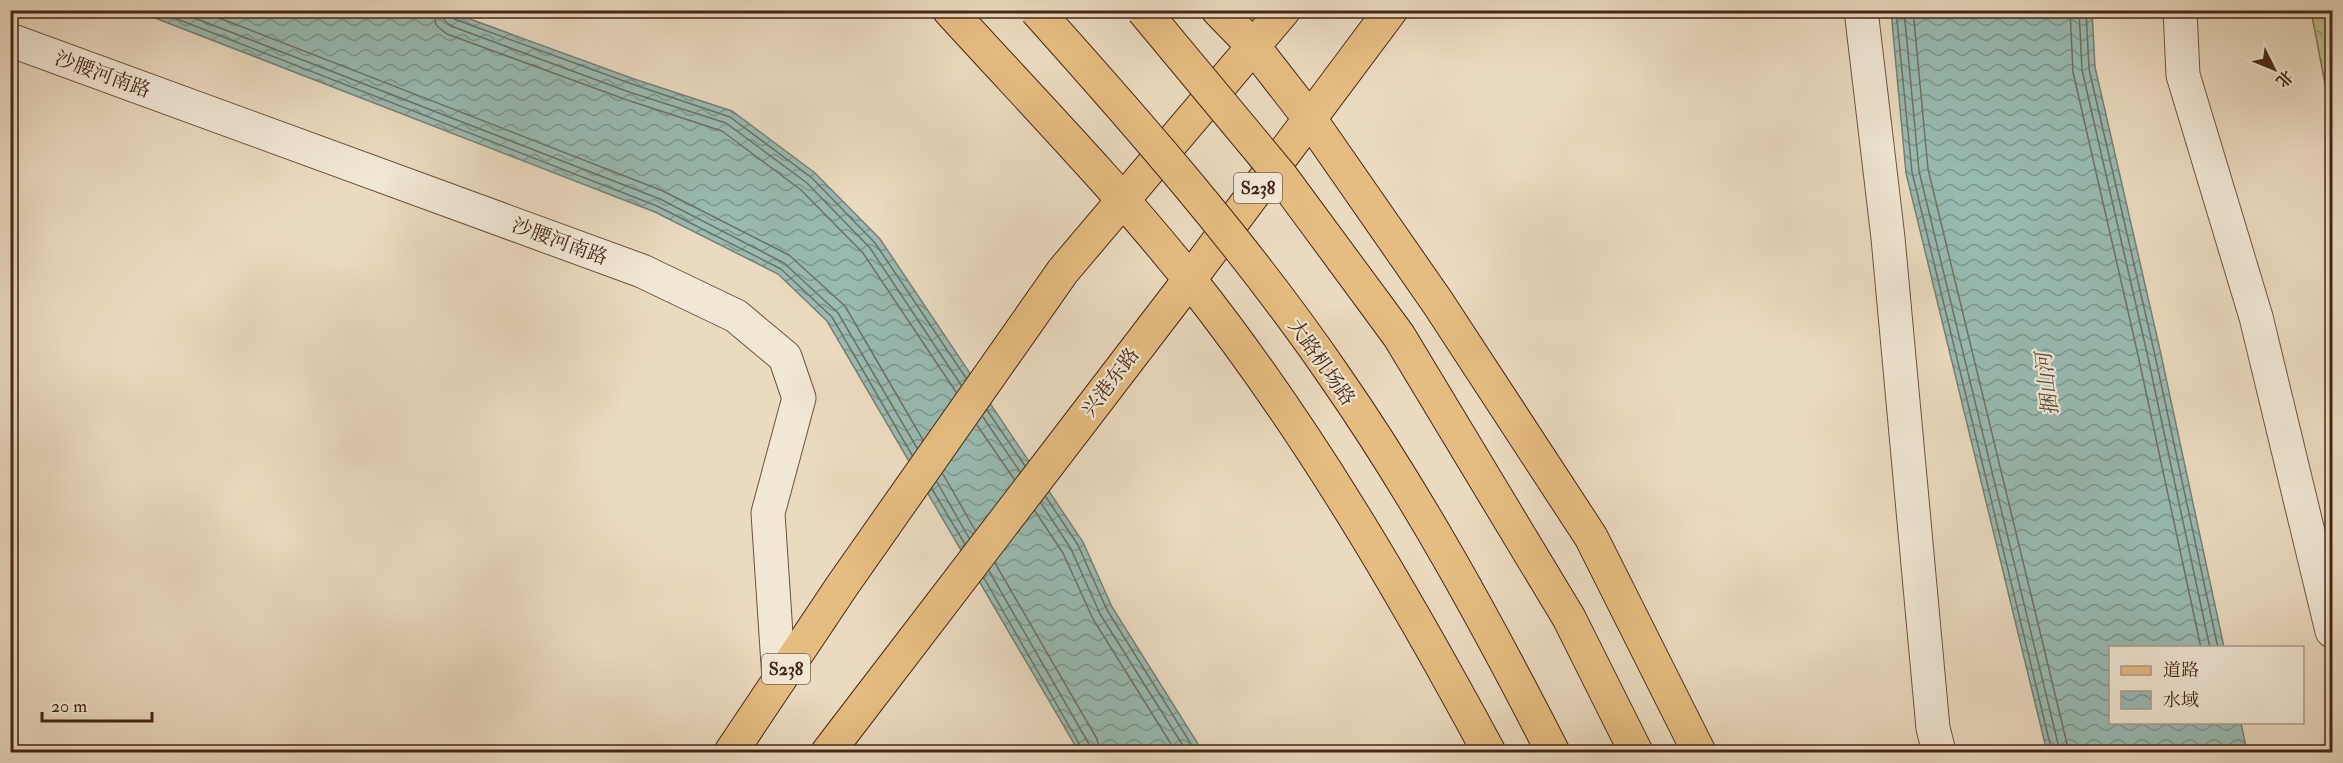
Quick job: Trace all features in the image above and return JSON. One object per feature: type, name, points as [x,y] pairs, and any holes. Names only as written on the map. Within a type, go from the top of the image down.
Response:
[{"type":"main road","points":[[949,10],[1123,201],[1190,279],[1320,462],[1453,685],[1489,753]]},
{"type":"main road","name":"大路机场路","points":[[1036,10],[1098,80],[1218,224],[1333,374],[1422,513],[1553,753]]},
{"type":"main road","points":[[1143,10],[1281,176],[1400,336],[1569,618],[1636,753]]},
{"type":"main road","points":[[1218,10],[1254,47],[1310,118],[1438,303],[1591,537],[1699,753]]},
{"type":"main road","name":"S238","points":[[731,753],[842,585],[1063,271],[1284,10]]},
{"type":"main road","name":"兴港东路","points":[[828,753],[1190,279],[1390,10]]},
{"type":"street","points":[[1861,10],[1888,238],[1933,728],[1939,753]]},
{"type":"street","points":[[2180,10],[2183,75],[2256,317],[2332,631]]},
{"type":"street","name":"沙腰河南路","points":[[10,40],[642,271],[736,316],[784,357],[799,398],[768,513],[779,680]]},
{"type":"green space","points":[[2311,11],[2332,11],[2332,120]]},
{"type":"water","points":[[137,11],[448,11],[634,79],[732,111],[815,173],[880,239],[1083,542],[1112,607],[1203,752],[1079,752],[827,321],[778,274],[655,212]]},
{"type":"water","name":"捆山河","points":[[1891,11],[2092,11],[2095,67],[2160,350],[2224,646],[2109,646],[2109,724],[2241,724],[2247,752],[2047,752],[1906,173]]}]
